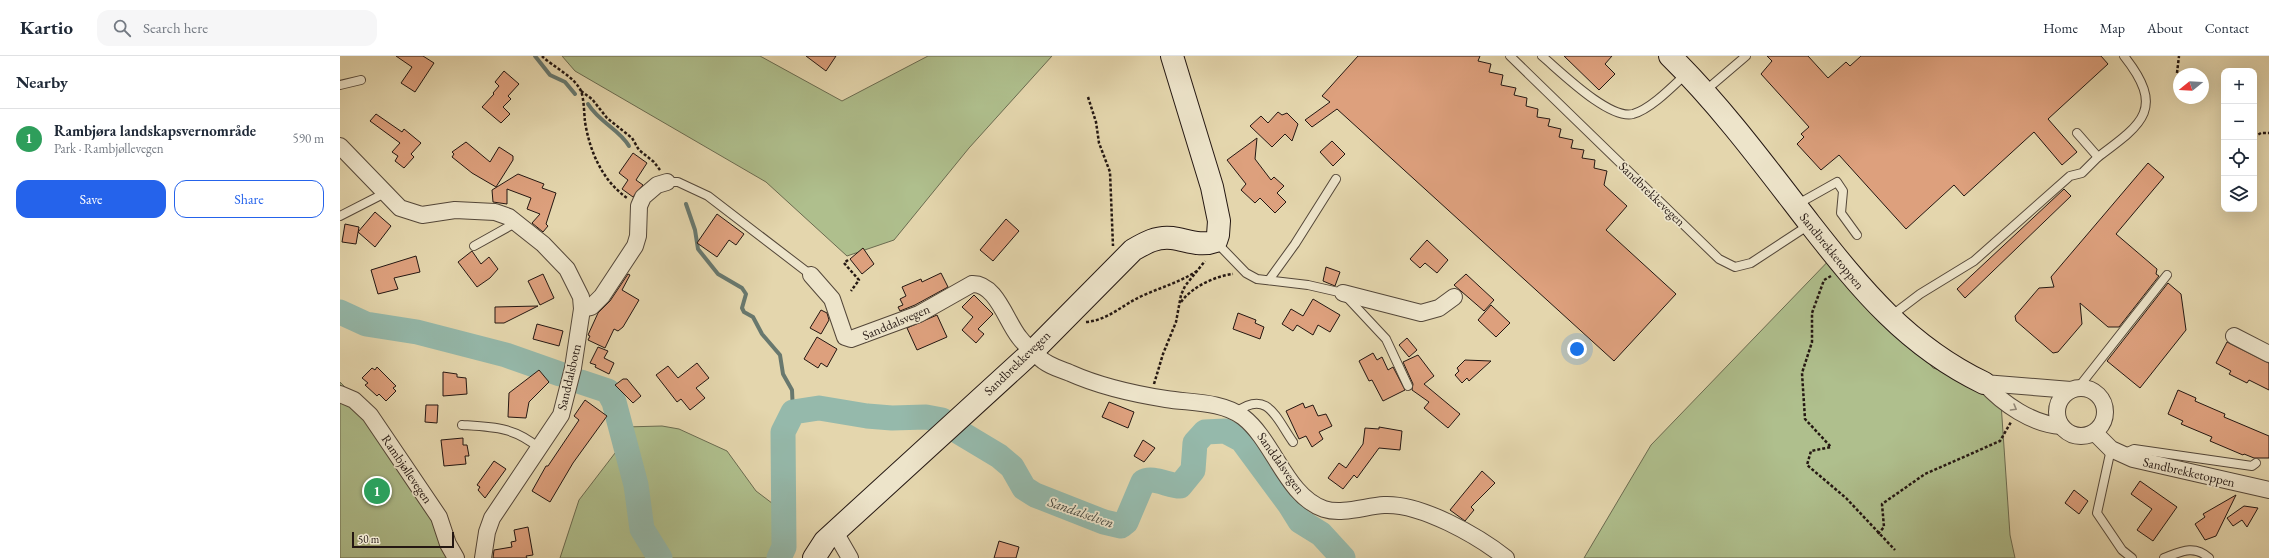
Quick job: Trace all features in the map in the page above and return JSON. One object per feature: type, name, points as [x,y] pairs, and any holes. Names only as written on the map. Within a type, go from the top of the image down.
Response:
[{"type":"street","points":[[1172,56],[1212,187],[1219,221],[1216,241]]},
{"type":"street","name":"Sandbrekketoppen","points":[[1670,56],[1687,72],[1704,92],[1843,267],[1890,317],[1932,353],[1984,383],[2002,401],[2018,411],[2052,425],[2061,426],[2068,433],[2076,436],[2086,436],[2095,433],[2103,422],[2106,408],[2102,399],[2096,392],[2087,388],[2074,389],[1984,383]]},
{"type":"street","name":"Sanddalsbotn","points":[[340,146],[400,208],[410,213],[422,215],[455,210],[495,212],[509,217],[517,222],[567,269],[581,297],[582,309],[579,336],[566,401],[561,415],[540,448],[524,467],[492,518],[487,532],[483,558]]},
{"type":"street","points":[[582,309],[591,307],[602,296],[635,246],[638,236],[639,206],[643,197],[650,189],[667,182]]},
{"type":"street","name":"Sandbrekkevegen","points":[[814,558],[820,547],[835,532],[1033,351],[1133,250],[1146,242],[1158,238],[1171,237],[1199,244],[1216,241]]},
{"type":"street","name":"Sanddalsvegen","points":[[810,275],[832,299],[845,337],[851,340],[919,314],[972,284],[985,287],[992,294],[1019,337],[1040,359],[1077,376],[1155,397],[1202,403],[1236,412],[1254,426],[1263,437],[1297,490],[1318,506],[1326,510],[1338,511],[1386,504],[1419,511],[1468,534],[1506,558]]},
{"type":"street","points":[[1343,293],[1421,313],[1439,308],[1454,298]]},
{"type":"street","points":[[2234,336],[2269,354]]},
{"type":"street","points":[[2061,426],[2056,413],[2057,406],[2065,394],[2074,389]]},
{"type":"street","name":"Rambjøllevegen","points":[[340,394],[354,400],[370,415],[439,517],[448,544],[456,558]]},
{"type":"street","name":"Sandbrekketoppen","points":[[2095,433],[2116,451],[2133,459],[2269,490]]},
{"type":"street","points":[[835,532],[850,558]]},
{"type":"lane","name":"Sandbrekkevegen","points":[[1510,56],[1719,259],[1735,267],[1751,263],[1810,224]]},
{"type":"lane","points":[[1542,56],[1608,108],[1622,115],[1641,111],[1666,93],[1687,72]]},
{"type":"lane","points":[[1704,92],[1746,56]]},
{"type":"lane","points":[[1890,317],[1920,294],[1974,261],[2070,176],[2082,173],[2098,157],[2122,140],[2139,122],[2146,108],[2146,90],[2136,71],[2124,56]]},
{"type":"lane","points":[[340,85],[361,80]]},
{"type":"lane","points":[[2077,133],[2098,157]]},
{"type":"lane","points":[[1269,280],[1295,244],[1336,179]]},
{"type":"lane","name":"Sanddalsvegen","points":[[667,182],[678,182],[708,196],[810,275]]},
{"type":"lane","points":[[1795,206],[1837,182],[1843,191],[1841,213],[1857,236]]},
{"type":"lane","points":[[340,216],[385,193]]},
{"type":"lane","points":[[474,246],[517,222]]},
{"type":"lane","points":[[1216,241],[1246,273],[1257,279],[1308,285],[1343,293],[1386,339],[1408,386]]},
{"type":"lane","points":[[2074,389],[2167,275]]},
{"type":"lane","name":"Sanddalsvegen","points":[[1236,412],[1254,402],[1265,404],[1293,442]]},
{"type":"lane","points":[[462,425],[508,429],[519,434],[540,448]]},
{"type":"lane","points":[[2131,558],[2122,550],[2097,513],[2116,451],[2134,449],[2252,466],[2256,463]]},
{"type":"lane","points":[[2164,558],[2191,549],[2199,551],[2209,558]]},
{"type":"path","points":[[542,56],[574,82],[581,91],[592,99],[607,118],[632,138],[639,150],[654,162],[667,182]]},
{"type":"path","points":[[2177,68],[2179,56]]},
{"type":"path","points":[[581,91],[589,140],[600,169],[611,185],[639,206]]},
{"type":"path","points":[[1088,97],[1096,122],[1099,143],[1110,172],[1115,268]]},
{"type":"path","points":[[2257,135],[2261,133],[2269,133]]},
{"type":"path","points":[[1155,397],[1153,388],[1163,354],[1176,322],[1185,286],[1214,249],[1216,241]]},
{"type":"path","points":[[848,260],[844,262],[859,280],[851,291]]},
{"type":"path","points":[[1084,322],[1106,317],[1143,295],[1181,281],[1197,271]]},
{"type":"path","points":[[1179,306],[1191,291],[1205,283],[1226,275],[1246,273]]},
{"type":"path","points":[[1836,273],[1824,280],[1812,313],[1812,342],[1802,373],[1805,418],[1831,447],[1811,451],[1807,465],[1846,498],[1878,534],[1895,550]]},
{"type":"path","points":[[1878,534],[1884,527],[1882,504],[1925,474],[1970,456],[2000,440],[2013,419]]},
{"type":"green space","points":[[562,56],[760,56],[842,101],[928,56],[1052,56],[969,148],[894,240],[847,256],[766,182],[575,71]]},
{"type":"green space","points":[[1837,252],[1933,368],[1969,379],[2001,403],[2010,535],[2015,558],[1584,558],[1651,445]]},
{"type":"green space","points":[[340,382],[393,436],[450,558],[340,558]]},
{"type":"green space","points":[[662,426],[679,429],[727,451],[756,491],[785,513],[774,515],[782,525],[770,558],[560,558],[579,500],[625,440],[625,427]]},
{"type":"building","points":[[396,56],[423,56],[434,63],[415,92],[401,83],[412,67]]},
{"type":"building","points":[[806,56],[836,56],[826,71]]},
{"type":"building","points":[[1358,56],[1480,56],[1478,61],[1491,64],[1489,72],[1503,75],[1501,85],[1516,88],[1514,95],[1527,98],[1526,106],[1538,109],[1537,117],[1550,119],[1548,126],[1561,129],[1559,137],[1573,140],[1571,148],[1584,150],[1582,158],[1595,160],[1594,168],[1607,171],[1604,185],[1627,206],[1606,230],[1676,294],[1614,361],[1337,109],[1312,127],[1305,120],[1330,102],[1322,96]]},
{"type":"building","points":[[1564,56],[1612,56],[1605,64],[1615,74],[1599,90]]},
{"type":"building","points":[[1767,56],[1808,56],[1828,78],[1846,62],[1850,66],[1861,56],[2101,56],[2108,64],[2048,119],[2077,152],[2062,165],[2034,132],[1964,196],[1954,185],[1906,229],[1839,155],[1821,170],[1797,144],[1804,137],[1801,134],[1809,127],[1761,74],[1772,61]]},
{"type":"building","points":[[504,71],[519,84],[508,96],[511,99],[503,107],[510,114],[501,123],[482,107],[499,86],[495,82]]},
{"type":"building","points":[[1278,112],[1282,115],[1287,113],[1298,124],[1292,141],[1285,134],[1272,147],[1250,126],[1261,116],[1268,123]]},
{"type":"building","points":[[376,114],[402,132],[404,129],[421,143],[411,154],[414,157],[404,168],[395,161],[398,156],[392,152],[400,143],[370,121]]},
{"type":"building","points":[[1257,138],[1255,159],[1271,180],[1274,177],[1284,186],[1277,193],[1286,202],[1275,213],[1260,198],[1255,203],[1241,190],[1246,184],[1227,160]]},
{"type":"building","points":[[1332,141],[1345,154],[1333,166],[1320,152]]},
{"type":"building","points":[[466,142],[490,162],[499,147],[513,156],[513,160],[496,187],[472,173],[452,157],[454,154],[452,152]]},
{"type":"building","points":[[633,153],[647,163],[636,180],[643,185],[633,197],[622,189],[628,180],[619,173]]},
{"type":"building","points":[[2148,163],[2164,177],[2116,234],[2157,269],[2156,274],[2159,276],[2119,327],[2108,327],[2080,303],[2082,324],[2058,352],[2053,353],[2016,321],[2015,316],[2039,288],[2054,287],[2051,277]]},
{"type":"building","points":[[518,174],[544,184],[542,188],[556,193],[546,224],[548,226],[543,232],[532,223],[540,214],[527,209],[531,198],[507,189],[507,204],[493,202],[492,190]]},
{"type":"building","points":[[2064,189],[2071,196],[1965,298],[1957,289]]},
{"type":"building","points":[[375,212],[391,226],[375,247],[358,232]]},
{"type":"building","points":[[717,214],[744,234],[736,245],[729,240],[717,257],[697,243]]},
{"type":"building","points":[[1006,219],[1019,231],[993,261],[980,250]]},
{"type":"building","points":[[345,224],[359,227],[356,244],[342,242]]},
{"type":"building","points":[[1427,240],[1448,260],[1437,273],[1425,263],[1420,268],[1410,259]]},
{"type":"building","points":[[863,248],[874,264],[862,274],[850,259]]},
{"type":"building","points":[[472,251],[481,264],[489,257],[498,269],[490,278],[477,287],[458,262]]},
{"type":"building","points":[[416,256],[420,272],[394,278],[398,289],[378,294],[371,270]]},
{"type":"building","points":[[1326,267],[1340,272],[1335,286],[1323,281]]},
{"type":"building","points":[[941,273],[948,287],[915,305],[900,311],[898,307],[903,305],[900,299],[906,296],[902,287],[921,279],[922,282]]},
{"type":"building","points":[[543,274],[554,298],[540,305],[528,281]]},
{"type":"building","points":[[628,274],[630,275],[622,290],[639,300],[623,327],[618,331],[614,329],[605,348],[588,340],[590,336],[588,335],[598,313],[610,301]]},
{"type":"building","points":[[1466,274],[1494,300],[1484,311],[1454,285]]},
{"type":"building","points":[[2168,283],[2181,294],[2186,330],[2140,388],[2107,361]]},
{"type":"building","points":[[974,295],[993,314],[978,329],[984,334],[976,343],[962,330],[973,317],[962,307]]},
{"type":"building","points":[[1313,299],[1340,315],[1330,332],[1318,325],[1313,335],[1297,325],[1293,331],[1282,324],[1291,309],[1303,316]]},
{"type":"building","points":[[1491,305],[1510,323],[1496,337],[1478,320]]},
{"type":"building","points":[[538,306],[504,323],[495,323],[495,307]]},
{"type":"building","points":[[821,310],[827,313],[829,320],[821,334],[810,328]]},
{"type":"building","points":[[1238,313],[1256,320],[1255,323],[1264,327],[1260,339],[1233,329]]},
{"type":"building","points":[[937,315],[947,337],[917,350],[907,328]]},
{"type":"building","points":[[537,324],[563,331],[559,346],[533,339]]},
{"type":"building","points":[[817,337],[837,349],[827,367],[821,363],[818,368],[804,359]]},
{"type":"building","points":[[1407,338],[1417,350],[1409,357],[1399,345]]},
{"type":"building","points":[[2227,342],[2269,363],[2269,390],[2249,380],[2247,383],[2229,374],[2231,371],[2216,363]]},
{"type":"building","points":[[598,347],[608,351],[604,358],[614,363],[609,374],[595,367],[596,365],[590,363]]},
{"type":"building","points":[[1373,353],[1377,360],[1382,357],[1388,370],[1393,367],[1405,390],[1383,401],[1372,380],[1369,381],[1359,361]]},
{"type":"building","points":[[1418,355],[1434,376],[1424,384],[1460,414],[1448,428],[1424,408],[1429,402],[1412,390],[1413,384],[1403,362]]},
{"type":"building","points":[[1465,360],[1491,361],[1469,381],[1467,378],[1462,383],[1455,375],[1459,371],[1457,368]]},
{"type":"building","points":[[697,363],[709,378],[696,388],[705,398],[690,410],[681,399],[677,402],[656,375],[668,366],[678,378]]},
{"type":"building","points":[[377,367],[396,386],[393,388],[396,391],[386,401],[379,394],[377,396],[365,385],[368,383],[362,378],[372,368],[375,370]]},
{"type":"building","points":[[539,370],[549,382],[529,402],[526,418],[508,417],[509,393]]},
{"type":"building","points":[[443,372],[457,374],[457,377],[466,378],[467,394],[443,396]]},
{"type":"building","points":[[623,379],[627,379],[641,396],[633,403],[615,385]]},
{"type":"building","points":[[2178,390],[2196,398],[2195,401],[2225,414],[2224,417],[2269,436],[2269,458],[2254,458],[2244,454],[2243,455],[2210,441],[2212,437],[2181,424],[2183,421],[2168,414]]},
{"type":"building","points":[[585,400],[607,416],[573,463],[550,502],[532,491],[546,466],[548,466],[579,420],[574,416]]},
{"type":"building","points":[[1109,402],[1134,412],[1128,428],[1102,417]]},
{"type":"building","points":[[1303,403],[1305,408],[1313,405],[1318,416],[1326,414],[1332,426],[1319,432],[1323,439],[1312,447],[1306,436],[1299,439],[1286,411]]},
{"type":"building","points":[[426,405],[438,405],[437,423],[425,422]]},
{"type":"building","points":[[1379,427],[1402,431],[1400,450],[1379,448],[1357,478],[1354,475],[1343,489],[1328,478],[1339,463],[1346,468],[1363,444],[1365,428],[1379,429]]},
{"type":"building","points":[[463,438],[463,445],[467,445],[469,456],[465,456],[466,464],[444,466],[441,440]]},
{"type":"building","points":[[1143,440],[1155,448],[1144,462],[1134,456]]},
{"type":"building","points":[[494,461],[506,469],[485,498],[478,490],[480,487],[477,485]]},
{"type":"building","points":[[1482,471],[1495,483],[1471,507],[1474,510],[1465,521],[1450,510]]},
{"type":"building","points":[[2140,481],[2177,507],[2153,541],[2137,530],[2152,509],[2131,494]]},
{"type":"building","points":[[2074,490],[2088,501],[2079,514],[2065,503]]},
{"type":"building","points":[[2236,495],[2216,536],[2205,540],[2195,524],[2205,517],[2203,514]]},
{"type":"building","points":[[2244,506],[2258,508],[2247,527],[2242,520],[2233,526],[2227,518]]},
{"type":"building","points":[[528,527],[533,555],[526,556],[527,558],[493,558],[494,550],[512,547],[511,542],[516,541],[514,530]]},
{"type":"building","points":[[999,541],[1019,547],[1016,558],[994,558]]},
{"type":"waterway","points":[[535,56],[550,75],[565,82],[575,94]]},
{"type":"waterway","points":[[588,104],[598,116],[625,140],[629,146]]},
{"type":"waterway","points":[[686,204],[695,230],[698,249],[718,274],[742,288],[746,294],[742,308],[744,312],[753,317],[762,334],[780,355],[783,374],[792,390],[793,412]]},
{"type":"waterway","points":[[340,312],[366,324],[417,332],[506,355],[560,374]]},
{"type":"waterway","points":[[581,382],[608,391],[614,402],[636,485],[642,529],[660,558]]},
{"type":"waterway","points":[[779,558],[784,547],[783,432],[793,412],[819,408],[867,416],[892,418],[926,417],[942,420]]},
{"type":"waterway","name":"Sandalselven","points":[[959,432],[999,456],[1012,467],[1024,488],[1035,495],[1104,522],[1121,526],[1126,522],[1143,482],[1151,480],[1180,486],[1193,470],[1195,443],[1205,432],[1225,431],[1242,440],[1300,521],[1321,534],[1343,558]]},
{"type":"place","name":"Rambjøra landskapsvernområde","points":[[377,491]]}]
